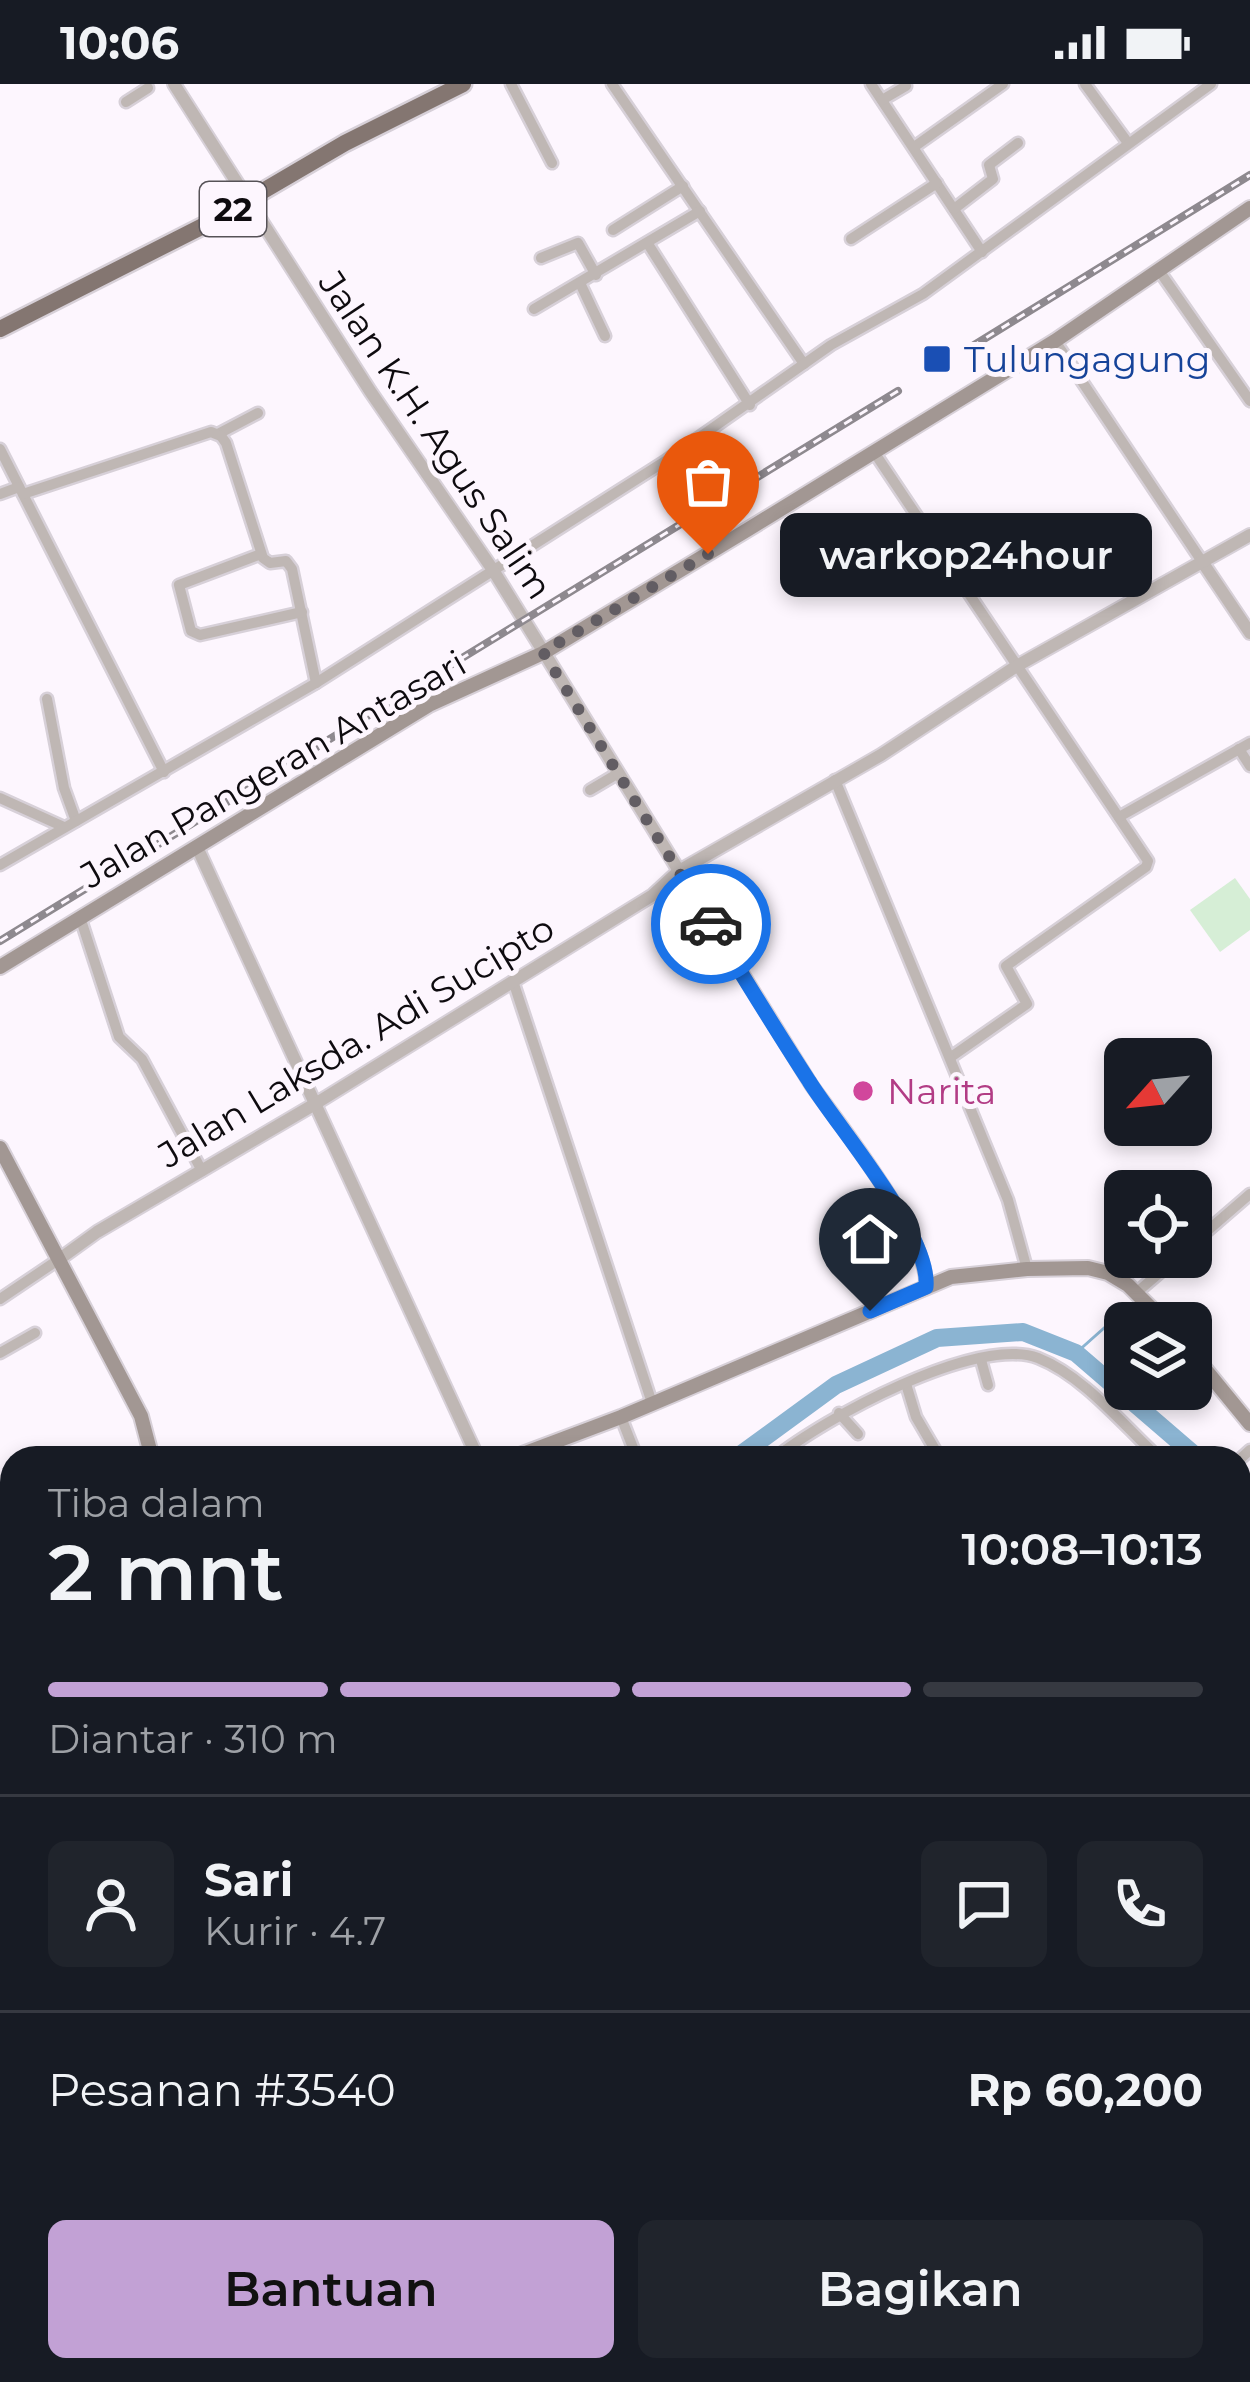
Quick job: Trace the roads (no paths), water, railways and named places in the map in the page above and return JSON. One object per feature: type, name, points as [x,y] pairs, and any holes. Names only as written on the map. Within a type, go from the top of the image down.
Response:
[{"type":"highway","name":"22","points":[[0,329],[464,84]]},
{"type":"main road","name":"Jalan Pangeran Antasari","points":[[0,967],[428,705],[543,652],[874,452],[1055,341],[1250,208]]},
{"type":"main road","points":[[0,1148],[141,1416],[149,1446]]},
{"type":"main road","points":[[544,1446],[951,1277],[1088,1268],[1108,1273],[1146,1302]]},
{"type":"main road","points":[[1212,1378],[1250,1424]]},
{"type":"street","name":"Jalan K.H. Agus Salim","points":[[174,84],[370,391],[494,570],[812,1086],[857,1146],[920,1250],[926,1287]]},
{"type":"street","points":[[511,84],[552,164]]},
{"type":"street","points":[[612,84],[804,364]]},
{"type":"street","points":[[871,84],[982,252]]},
{"type":"street","points":[[914,147],[1003,84]]},
{"type":"street","points":[[1085,84],[1129,143]]},
{"type":"street","points":[[0,865],[316,683],[750,405],[804,364],[873,320],[912,302],[1211,84]]},
{"type":"street","points":[[882,100],[906,86]]},
{"type":"street","points":[[126,102],[148,88]]},
{"type":"street","points":[[954,209],[993,179],[989,165],[1018,143]]},
{"type":"street","points":[[851,239],[937,183]]},
{"type":"street","points":[[614,230],[683,186]]},
{"type":"street","points":[[534,309],[700,211]]},
{"type":"street","points":[[541,259],[578,243],[596,274]]},
{"type":"street","points":[[648,244],[750,405]]},
{"type":"street","points":[[1160,272],[1250,401]]},
{"type":"street","points":[[580,283],[604,336]]},
{"type":"street","points":[[1055,341],[1250,633]]},
{"type":"street","points":[[218,434],[258,413]]},
{"type":"street","points":[[0,494],[211,432],[218,434],[226,443],[261,554],[266,561],[290,564],[316,683]]},
{"type":"street","points":[[0,449],[164,772]]},
{"type":"street","points":[[874,452],[1147,859],[1147,865],[1006,966],[1027,1004],[951,1058]]},
{"type":"street","name":"Jalan Laksda. Adi Sucipto","points":[[61,1258],[653,896],[680,871],[1015,667],[1250,535]]},
{"type":"street","points":[[261,554],[179,585],[192,632],[200,635],[302,612]]},
{"type":"street","points":[[47,699],[70,824]]},
{"type":"street","points":[[1119,817],[1245,746],[1250,766]]},
{"type":"street","points":[[590,790],[617,774]]},
{"type":"street","points":[[835,780],[1008,1200],[1027,1269]]},
{"type":"street","points":[[0,798],[70,824]]},
{"type":"street","points":[[197,848],[473,1446]]},
{"type":"street","points":[[80,917],[119,1037],[142,1059],[202,1171]]},
{"type":"street","points":[[513,981],[652,1403]]},
{"type":"street","points":[[1212,1227],[1250,1194]]},
{"type":"street","points":[[0,1299],[61,1258]]},
{"type":"street","points":[[1136,1292],[1153,1278]]},
{"type":"street","points":[[0,1353],[35,1333]]},
{"type":"street","points":[[793,1446],[839,1413],[906,1384],[981,1360],[1019,1354],[1053,1366],[1145,1446]]},
{"type":"street","points":[[981,1360],[988,1385]]},
{"type":"street","points":[[906,1384],[916,1417],[933,1446]]},
{"type":"street","points":[[839,1413],[858,1434]]},
{"type":"street","points":[[621,1417],[632,1446]]},
{"type":"waterway","points":[[1076,1353],[1104,1328]]},
{"type":"waterway","points":[[752,1446],[836,1385],[937,1338],[1023,1332],[1076,1353],[1184,1446]]},
{"type":"railway","points":[[971,347],[1250,175]]},
{"type":"railway","points":[[0,941],[898,391]]},
{"type":"place","name":"Tulungagung","points":[[937,359]]},
{"type":"place","name":"warkop24hour","points":[[708,554]]},
{"type":"place","name":"Narita","points":[[863,1091]]}]
